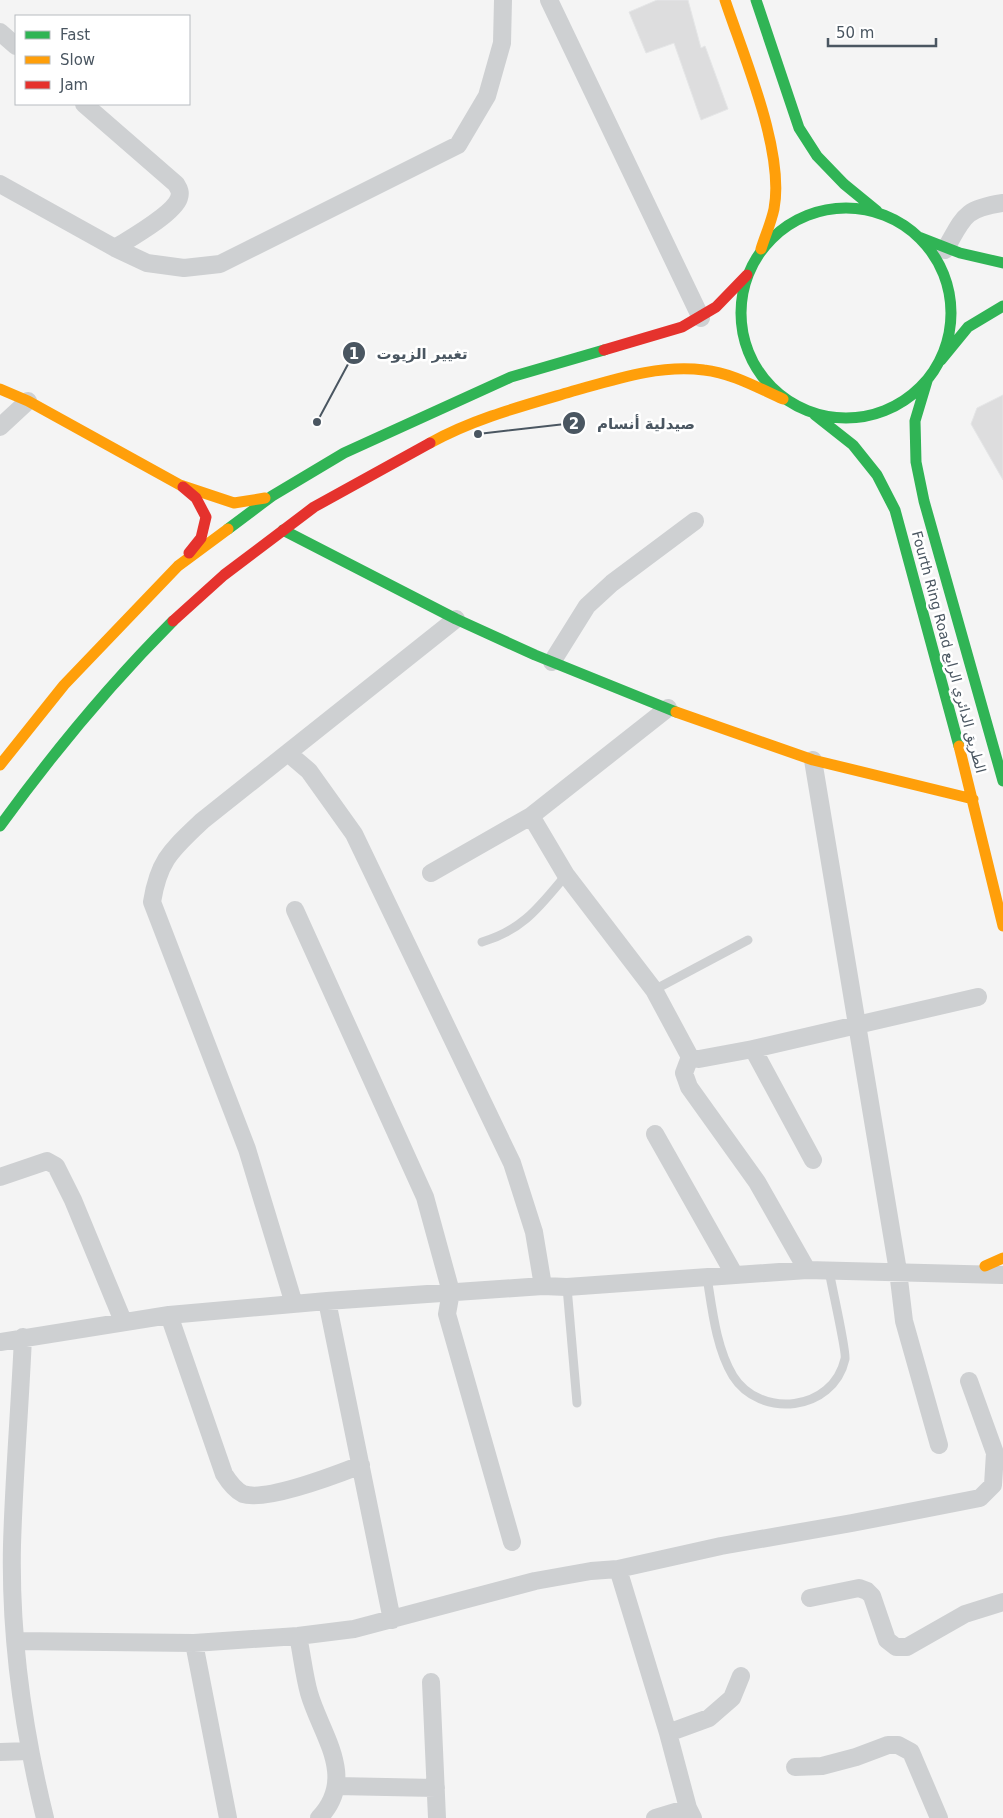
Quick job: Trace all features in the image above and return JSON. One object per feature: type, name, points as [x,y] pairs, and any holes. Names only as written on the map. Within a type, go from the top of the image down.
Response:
[{"type":"main road","points":[[178,566],[272,496],[344,453],[439,408],[511,377],[682,327],[716,307],[747,275],[760,251],[774,209],[776,172],[768,131],[725,0]]},
{"type":"main road","points":[[759,2],[799,128],[817,156],[844,184],[878,212]]},
{"type":"main road","points":[[760,251],[786,227],[801,217],[826,209],[852,207],[878,212],[900,222],[919,237],[945,250],[976,259],[1003,263]]},
{"type":"main road","points":[[919,237],[936,258],[947,282],[951,308],[949,335],[940,360]]},
{"type":"main road","points":[[747,275],[741,305],[744,343],[753,364],[766,383],[783,399]]},
{"type":"main road","points":[[0,826],[38,772],[91,707],[144,650],[234,568],[315,507],[444,435],[517,407],[607,382],[646,373],[684,369],[705,369],[727,375],[815,415],[840,419],[872,415],[888,410],[909,398],[927,381],[940,360],[968,326],[1003,306]]},
{"type":"main road","name":"Fourth Ring Road الطريق الدائري الرابع","points":[[927,381],[916,421],[916,462],[924,501],[1003,779]]},
{"type":"main road","points":[[0,389],[28,401],[180,484],[234,503],[251,502],[272,496]]},
{"type":"main road","name":"Fourth Ring Road الطريق الدائري الرابع","points":[[815,415],[853,445],[877,475],[895,510],[973,799],[1003,926]]},
{"type":"main road","points":[[0,765],[64,685],[178,566],[201,538],[206,517],[196,498],[180,484]]},
{"type":"main road","points":[[283,530],[456,619],[552,662],[668,708],[813,760],[973,799]]},
{"type":"main road","points":[[984,1266],[1003,1258]]},
{"type":"street","points":[[0,184],[114,248],[147,264],[184,268],[220,264],[458,145],[487,96],[502,43],[503,0]]},
{"type":"street","points":[[549,0],[700,318]]},
{"type":"street","points":[[0,32],[15,45]]},
{"type":"street","points":[[85,105],[176,184],[180,191],[179,200],[170,210],[114,248]]},
{"type":"street","points":[[945,250],[964,218],[978,207],[1003,203]]},
{"type":"street","points":[[0,427],[28,401]]},
{"type":"street","points":[[552,662],[587,606],[612,582],[695,521]]},
{"type":"street","points":[[294,1304],[247,1149],[152,902],[156,877],[168,854],[202,822],[456,619]]},
{"type":"street","points":[[431,873],[531,816],[668,708]]},
{"type":"street","points":[[288,753],[309,770],[354,834],[512,1164],[534,1232],[543,1286]]},
{"type":"street","points":[[813,760],[898,1271],[904,1321],[939,1445]]},
{"type":"street","points":[[531,816],[566,875],[654,990],[690,1057],[684,1073],[689,1087],[757,1182],[807,1270]]},
{"type":"street","points":[[295,910],[425,1197],[451,1292],[447,1314],[512,1542]]},
{"type":"street","points":[[690,1057],[699,1059],[753,1050],[978,997]]},
{"type":"street","points":[[753,1050],[813,1160]]},
{"type":"street","points":[[655,1134],[734,1274]]},
{"type":"street","points":[[0,1177],[47,1162],[56,1166],[73,1200],[123,1321]]},
{"type":"street","points":[[957,1272],[984,1266],[1003,1265]]},
{"type":"street","points":[[0,1342],[169,1315],[451,1292],[543,1286],[567,1287],[807,1270],[957,1272],[1003,1275]]},
{"type":"street","points":[[327,1301],[392,1620]]},
{"type":"street","points":[[169,1315],[224,1474],[232,1486],[244,1494],[258,1495],[315,1484],[360,1465]]},
{"type":"street","points":[[23,1337],[6,1546],[29,1751],[45,1818]]},
{"type":"street","points":[[16,1641],[194,1643],[298,1636],[354,1628],[392,1620],[535,1581],[591,1570],[618,1569],[721,1546],[980,1498],[993,1485],[995,1453],[969,1381]]},
{"type":"street","points":[[618,1569],[668,1733],[690,1813],[655,1818]]},
{"type":"street","points":[[810,1598],[859,1588],[867,1591],[872,1596],[888,1640],[896,1648],[907,1647],[965,1614],[1003,1602]]},
{"type":"street","points":[[298,1636],[309,1693],[337,1768],[336,1786],[332,1800],[320,1818]]},
{"type":"street","points":[[194,1643],[228,1818]]},
{"type":"street","points":[[668,1733],[709,1718],[732,1698],[740,1676]]},
{"type":"street","points":[[431,1682],[437,1818]]},
{"type":"street","points":[[795,1766],[822,1766],[856,1758],[888,1745],[898,1745],[912,1752],[939,1818]]},
{"type":"street","points":[[0,1752],[29,1751]]},
{"type":"street","points":[[336,1786],[436,1788]]},
{"type":"lane","points":[[482,942],[504,936],[535,911],[566,875]]},
{"type":"lane","points":[[654,990],[748,940]]},
{"type":"lane","points":[[706,1277],[721,1342],[733,1375],[746,1392],[767,1400],[788,1404],[804,1402],[828,1391],[838,1380],[846,1357],[828,1270]]},
{"type":"lane","points":[[567,1287],[577,1403]]},
{"type":"building","points":[[657,0],[688,0],[701,48],[705,46],[728,109],[701,120],[674,43],[646,53],[629,12]]},
{"type":"building","points":[[1003,395],[1003,480],[971,424],[977,408]]},
{"type":"traffic: fast","points":[[756,0],[799,128],[817,156],[844,184],[877,211]]},
{"type":"traffic: fast","points":[[836,208],[856,208],[877,212],[896,220],[905,225],[927,246],[939,263],[947,282],[951,313],[947,344],[939,363],[934,372],[913,394],[896,406],[877,414],[856,418],[836,418],[815,414],[787,401],[758,372],[745,344],[741,323],[741,303],[745,282],[758,254],[787,225],[815,212],[836,208]]},
{"type":"traffic: fast","points":[[919,237],[960,253],[1003,263]]},
{"type":"traffic: fast","points":[[941,360],[968,327],[1003,306]]},
{"type":"traffic: fast","points":[[228,529],[272,496],[344,453],[511,377],[604,350]]},
{"type":"traffic: fast","points":[[927,381],[915,421],[916,462],[924,501],[1003,781]]},
{"type":"traffic: fast","points":[[815,415],[853,445],[877,475],[895,510],[959,746]]},
{"type":"traffic: fast","points":[[283,530],[456,619],[535,655],[676,712]]},
{"type":"traffic: fast","points":[[0,826],[82,720],[173,621]]},
{"type":"traffic: slow","points":[[725,0],[761,104],[774,160],[776,186],[774,209],[761,249]]},
{"type":"traffic: slow","points":[[430,443],[463,427],[516,408],[636,374],[653,371],[687,369],[725,374],[783,399]]},
{"type":"traffic: slow","points":[[0,389],[28,401],[180,485],[234,503],[265,498]]},
{"type":"traffic: slow","points":[[0,765],[64,685],[178,566],[228,529]]},
{"type":"traffic: slow","points":[[676,712],[813,760],[973,799]]},
{"type":"traffic: slow","points":[[959,746],[1003,926]]},
{"type":"traffic: slow","points":[[985,1266],[1003,1258]]},
{"type":"traffic: jam","points":[[604,350],[682,327],[716,307],[747,275]]},
{"type":"traffic: jam","points":[[173,621],[224,575],[314,507],[430,443]]},
{"type":"traffic: jam","points":[[183,487],[196,498],[206,517],[201,538],[189,553]]},
{"type":"place","name":"تغيير الزيوت","points":[[317,422]]},
{"type":"place","name":"صيدلية أنسام","points":[[478,434]]}]
